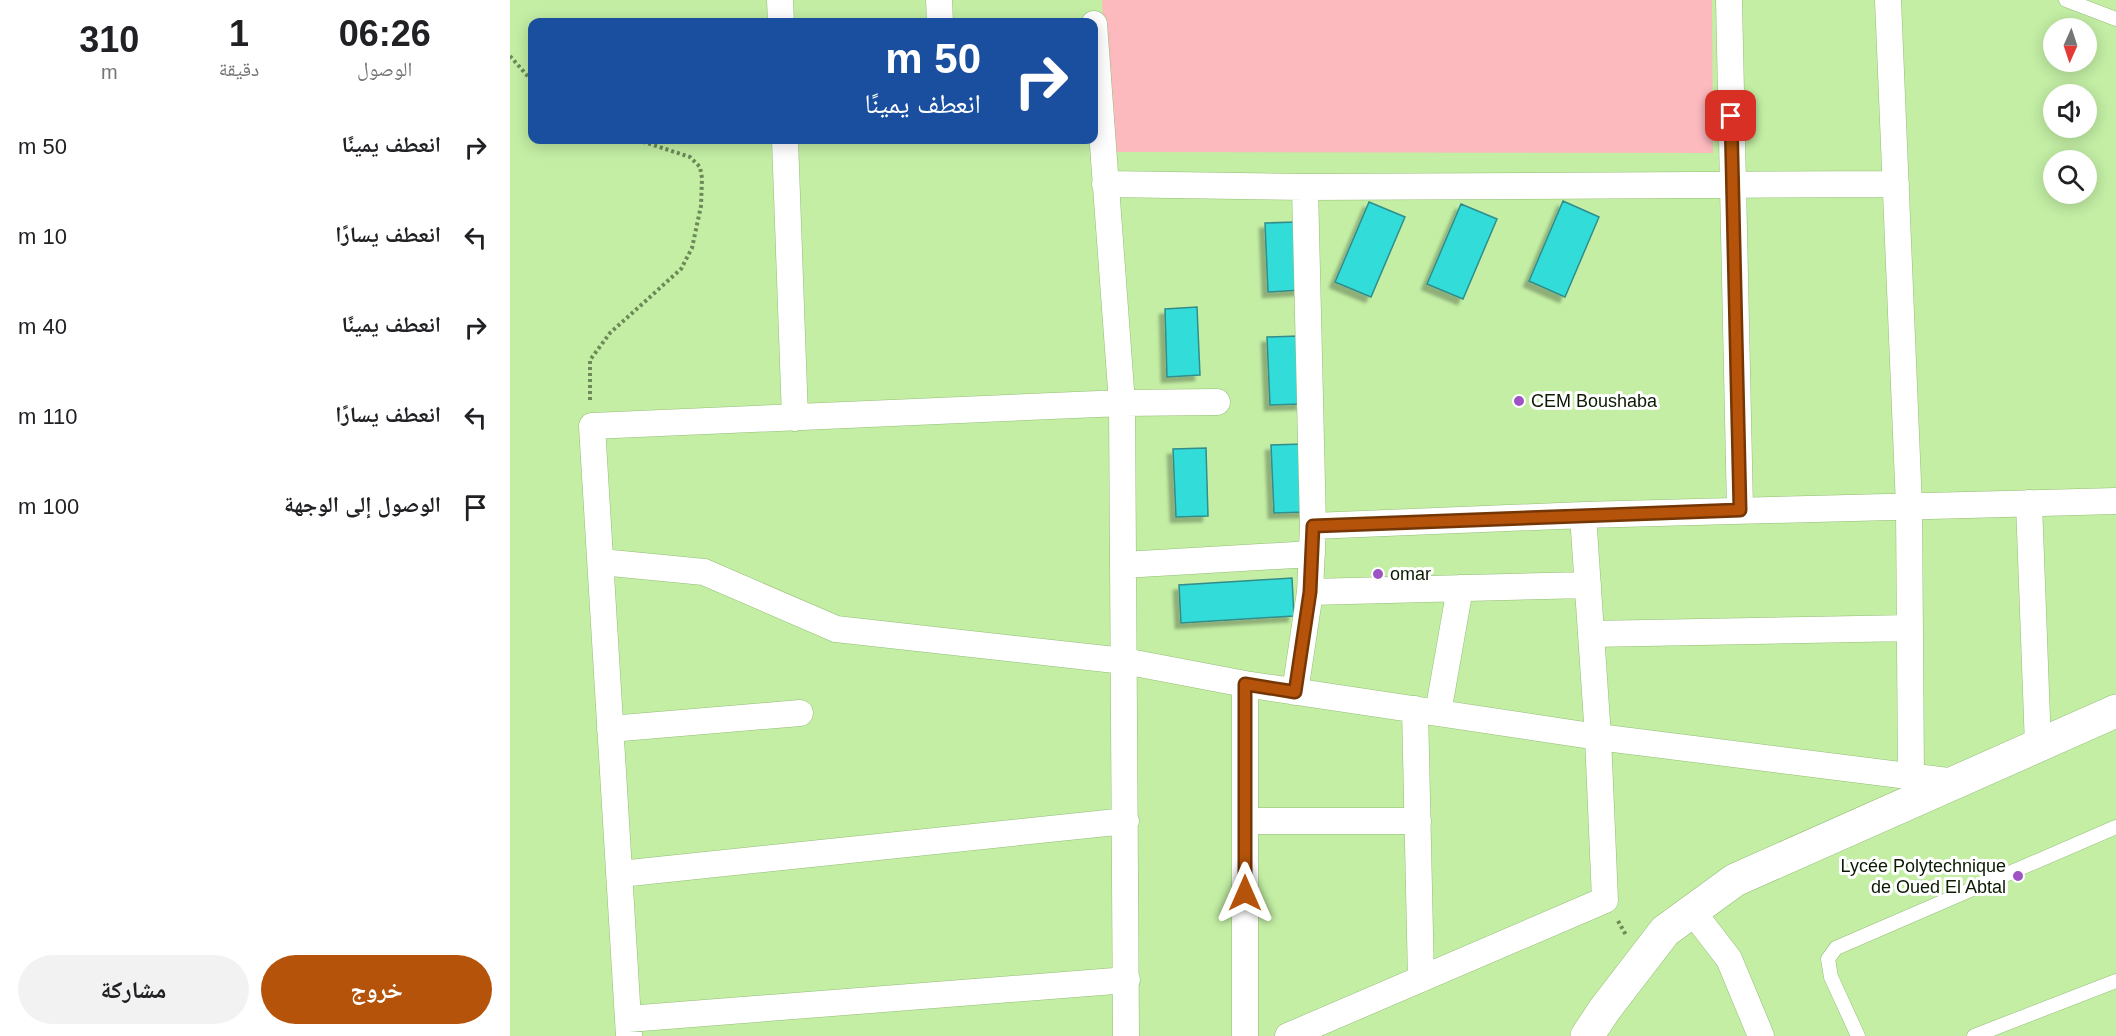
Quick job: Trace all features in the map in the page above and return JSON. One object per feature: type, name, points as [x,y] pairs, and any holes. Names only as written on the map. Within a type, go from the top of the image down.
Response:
[{"type":"main road","points":[[1587,1036],[1665,931],[1735,880],[2116,711]]},
{"type":"street","points":[[780,0],[781,18]]},
{"type":"street","points":[[939,0],[940,18]]},
{"type":"street","points":[[1092,0],[1093,18]]},
{"type":"street","points":[[1729,0],[1740,510]]},
{"type":"street","points":[[1888,0],[1909,506],[1911,776]]},
{"type":"street","points":[[1098,107],[1122,403],[1126,1036]]},
{"type":"street","points":[[785,144],[795,418]]},
{"type":"street","points":[[1105,184],[1305,187],[1896,184]]},
{"type":"street","points":[[1295,692],[1310,592],[1313,526],[1305,187]]},
{"type":"street","points":[[1127,980],[629,1027],[592,426],[1122,403],[1217,402]]},
{"type":"street","points":[[1313,526],[1740,510],[2116,501]]},
{"type":"street","points":[[2029,503],[2038,746]]},
{"type":"street","points":[[1288,1036],[1605,900],[1598,736],[1583,515]]},
{"type":"street","points":[[1123,565],[1312,554]]},
{"type":"street","points":[[601,562],[704,572],[836,629],[1124,661],[1295,692],[1598,736],[1956,782]]},
{"type":"street","points":[[1310,592],[1588,585]]},
{"type":"street","points":[[1421,979],[1418,821],[1426,711],[1460,588]]},
{"type":"street","points":[[1591,633],[1910,628]]},
{"type":"street","points":[[1245,684],[1245,1036]]},
{"type":"street","points":[[610,729],[800,713]]},
{"type":"street","points":[[620,874],[1126,821]]},
{"type":"street","points":[[1245,821],[1418,821]]},
{"type":"street","points":[[1692,911],[1729,959],[1761,1036]]},
{"type":"lane","points":[[2066,0],[2116,19]]},
{"type":"lane","points":[[1858,1036],[1830,977],[1828,959],[1836,948],[2116,827]]},
{"type":"lane","points":[[1974,1036],[2116,981]]},
{"type":"path","points":[[510,56],[528,76]]},
{"type":"path","points":[[592,426],[590,360],[610,333],[681,269],[692,248],[701,206],[700,167],[690,157],[650,144]]},
{"type":"path","points":[[1605,900],[1642,960]]},
{"type":"shaded area","points":[[1102,0],[1712,0],[1713,153],[1109,152]]},
{"type":"building","points":[[1563,201],[1599,217],[1565,297],[1529,281]]},
{"type":"building","points":[[1369,202],[1405,217],[1371,297],[1335,282]]},
{"type":"building","points":[[1461,204],[1497,219],[1463,299],[1427,284]]},
{"type":"building","points":[[1297,222],[1301,290],[1268,292],[1265,223]]},
{"type":"building","points":[[1197,307],[1200,375],[1167,377],[1165,309]]},
{"type":"building","points":[[1299,336],[1302,404],[1270,405],[1267,337]]},
{"type":"building","points":[[1303,444],[1306,512],[1274,513],[1271,445]]},
{"type":"building","points":[[1206,448],[1208,516],[1176,517],[1173,449]]},
{"type":"building","points":[[1292,578],[1294,616],[1181,623],[1179,585]]},
{"type":"place","name":"CEM Boushaba","points":[[1519,401]]},
{"type":"place","name":"omar","points":[[1378,574]]},
{"type":"place","name":"Lycée Polytechnique de Oued El Abtal","points":[[2018,876]]},
{"type":"route","points":[[1245,893],[1245,684],[1295,692],[1310,592],[1313,526],[1740,510],[1731,116]]}]
